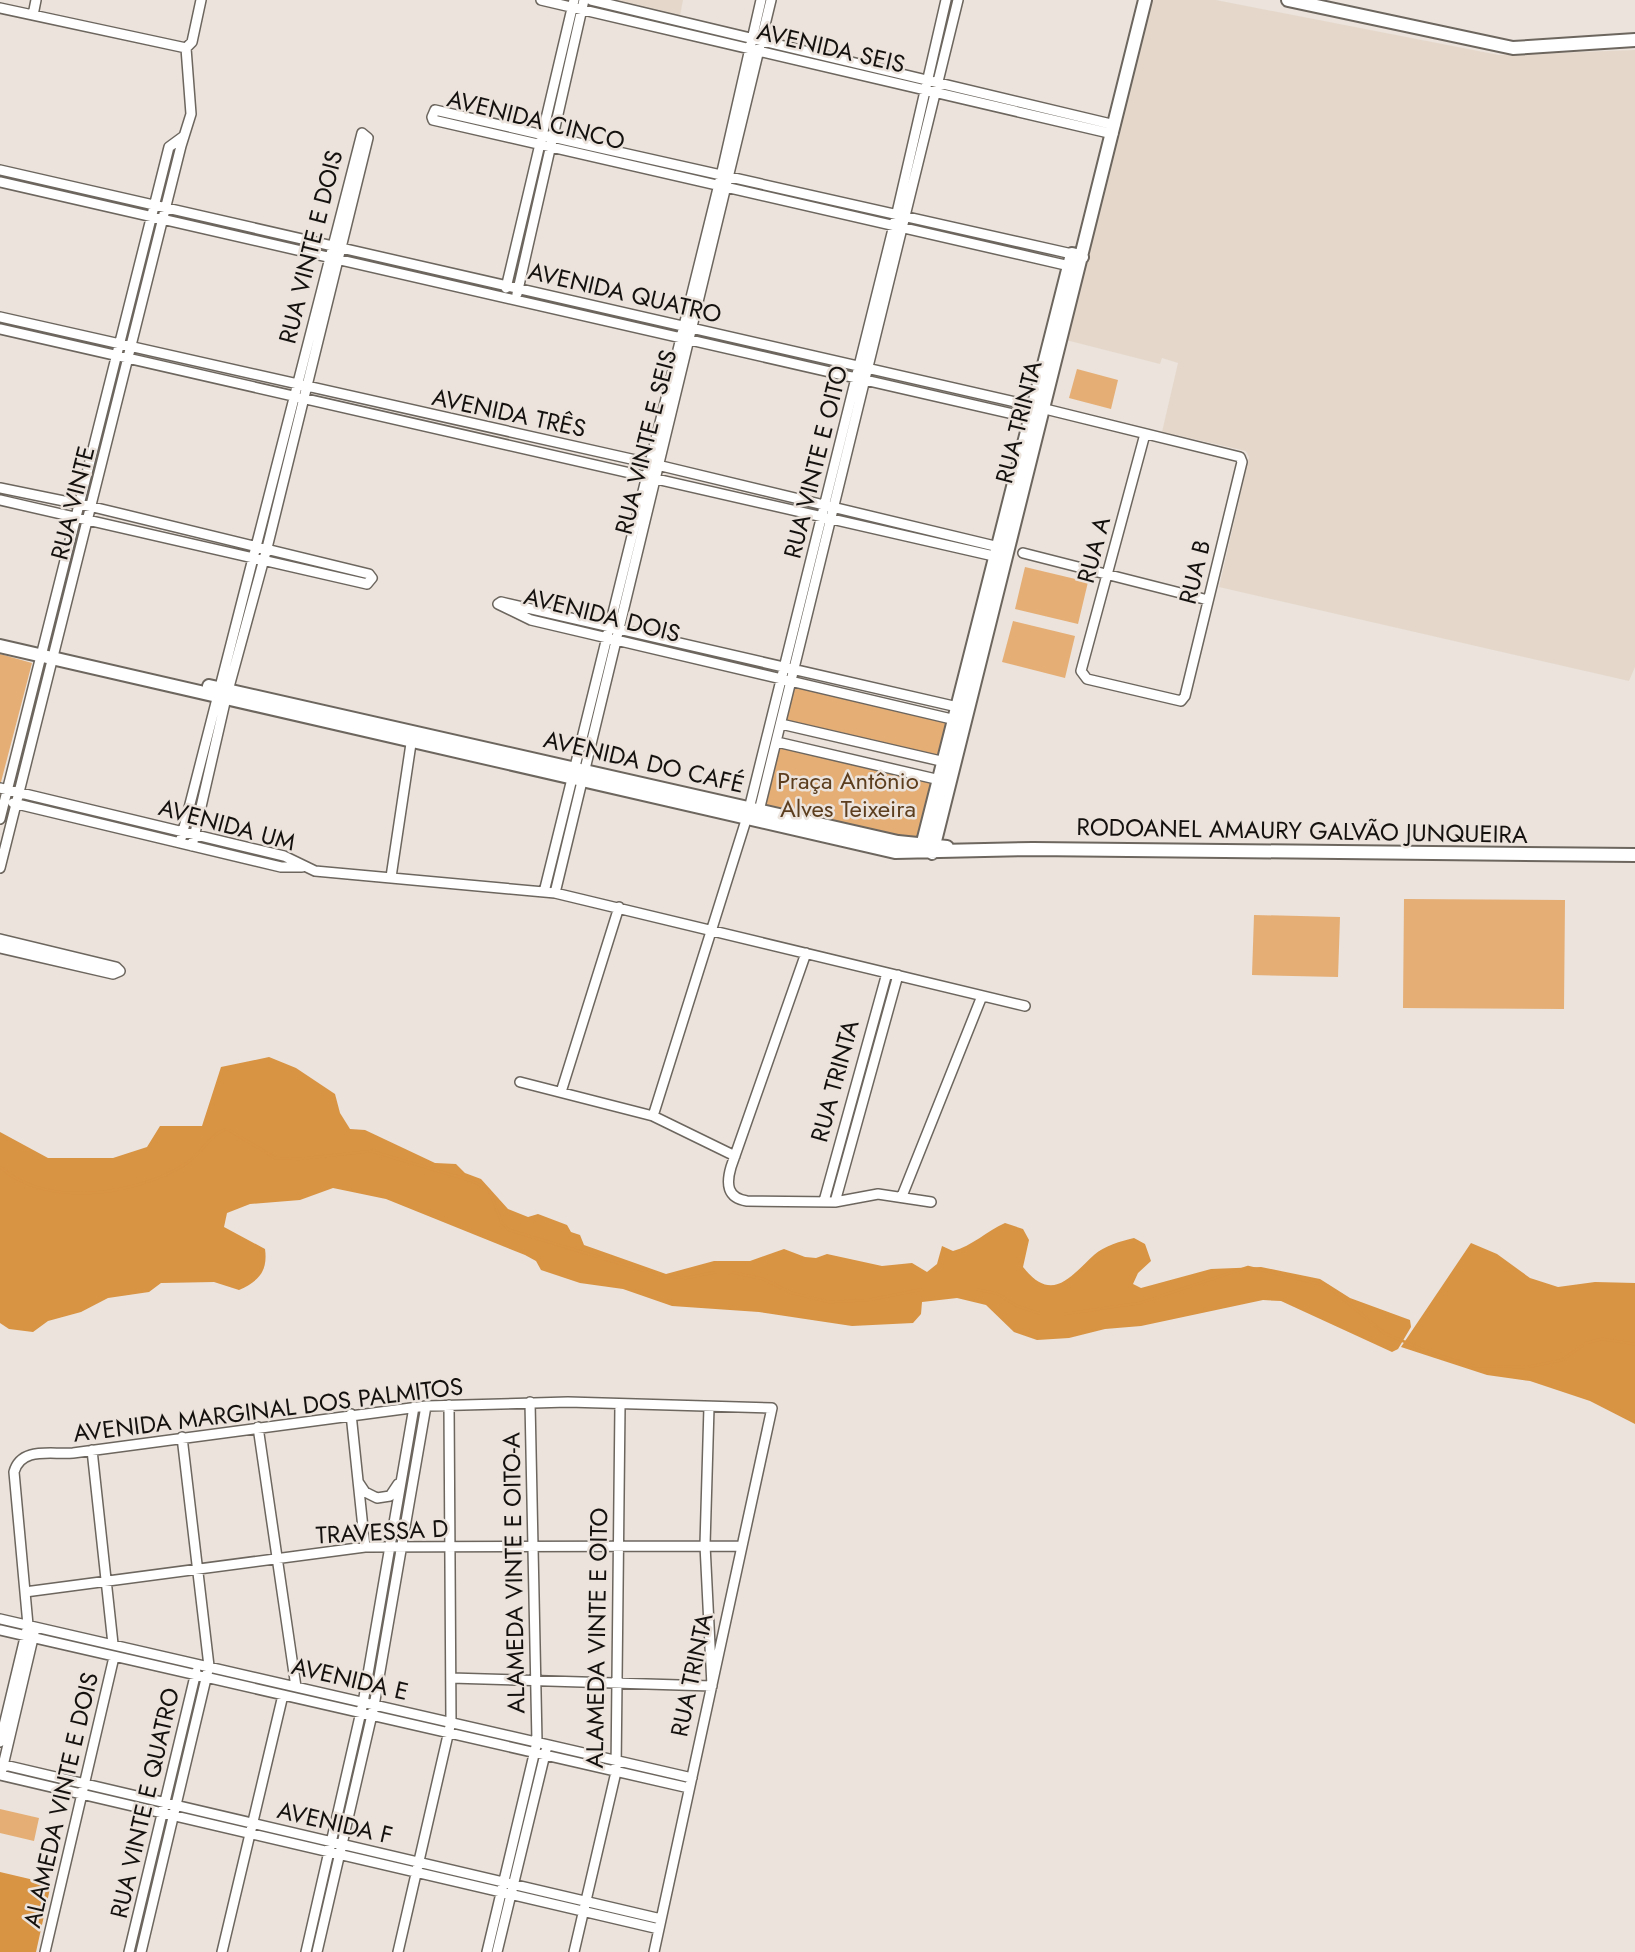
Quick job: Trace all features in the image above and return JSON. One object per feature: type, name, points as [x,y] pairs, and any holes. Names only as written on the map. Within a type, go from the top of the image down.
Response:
[{"type":"main road","name":"RUA TRINTA","points":[[927,849],[1075,261],[1114,130],[1145,0]]},
{"type":"main road","points":[[1288,0],[1513,48],[1635,40]]},
{"type":"main road","name":"AVENIDA DO CAFÉ","points":[[0,637],[47,652],[222,693],[753,813],[927,849],[968,850]]},
{"type":"main road","name":"AVENIDA DO CAFÉ","points":[[0,646],[47,652]]},
{"type":"main road","name":"RUA TRINTA","points":[[927,849],[940,780],[962,715]]},
{"type":"main road","name":"RODOANEL AMAURY GALVÃO JUNQUEIRA","points":[[968,850],[1635,855]]},
{"type":"street","points":[[20,12],[23,0]]},
{"type":"street","points":[[33,15],[36,0]]},
{"type":"street","points":[[0,8],[187,47],[201,0]]},
{"type":"street","name":"AVENIDA SEIS","points":[[541,0],[576,6],[925,90],[1114,130]]},
{"type":"street","points":[[515,299],[551,147],[549,134],[576,6],[584,0]]},
{"type":"street","name":"AVENIDA SEIS","points":[[591,0],[939,81],[1114,130]]},
{"type":"street","name":"RUA VINTE E SEIS","points":[[758,40],[761,0]]},
{"type":"street","name":"RUA VINTE E SEIS","points":[[544,892],[621,629],[694,328],[724,182],[755,51],[771,0]]},
{"type":"street","name":"RUA VINTE E OITO","points":[[653,1116],[711,930],[777,741],[793,682],[869,369],[925,90],[946,0]]},
{"type":"street","name":"RUA VINTE E OITO","points":[[753,813],[785,666],[856,377],[939,81],[958,0]]},
{"type":"street","name":"RUA VINTE","points":[[0,819],[4,789],[93,507],[183,141],[191,106],[187,47]]},
{"type":"street","name":"AVENIDA CINCO","points":[[724,182],[549,134],[436,110],[433,113],[433,120],[540,145],[724,182],[1075,261]]},
{"type":"street","name":"RUA VINTE E DOIS","points":[[192,846],[222,693],[253,557],[296,384],[333,258],[362,133],[368,138],[336,246]]},
{"type":"street","points":[[504,296],[540,145],[549,134]]},
{"type":"street","name":"RUA VINTE","points":[[0,868],[19,793],[78,516],[169,147],[183,141]]},
{"type":"street","name":"AVENIDA QUATRO","points":[[0,170],[869,369],[1037,414]]},
{"type":"street","name":"AVENIDA QUATRO","points":[[0,182],[866,380],[1145,434],[1240,457]]},
{"type":"street","name":"RUA VINTE E SEIS","points":[[555,893],[607,638],[680,337],[724,182]]},
{"type":"street","name":"RUA VINTE E DOIS","points":[[180,843],[222,693],[267,548],[307,387],[333,258]]},
{"type":"street","name":"AVENIDA TRÊS","points":[[0,317],[835,506],[1002,553]]},
{"type":"street","name":"AVENIDA TRÊS","points":[[0,329],[832,519],[1002,553]]},
{"type":"street","name":"RUA A","points":[[1145,434],[1081,671],[1083,676],[1174,702],[1185,696]]},
{"type":"street","name":"RUA B","points":[[1185,696],[1242,462],[1240,457]]},
{"type":"street","points":[[0,488],[256,545],[369,574],[372,578],[367,584],[0,500]]},
{"type":"street","points":[[1023,553],[1208,600]]},
{"type":"street","name":"AVENIDA DOIS","points":[[498,604],[610,626],[785,666],[962,715],[793,682],[607,638],[519,616],[498,604]]},
{"type":"street","points":[[781,724],[945,762]]},
{"type":"street","points":[[391,877],[412,737]]},
{"type":"street","points":[[777,741],[940,780]]},
{"type":"street","name":"AVENIDA UM","points":[[4,789],[195,835],[273,860]]},
{"type":"street","name":"AVENIDA UM","points":[[2,801],[192,846],[273,860],[290,859],[304,867],[348,875],[555,893],[1025,1006]]},
{"type":"street","points":[[561,1092],[619,907]]},
{"type":"street","points":[[0,939],[116,967],[120,971],[113,974],[0,948]]},
{"type":"street","points":[[806,953],[735,1156],[728,1184],[732,1194],[738,1199],[835,1202],[873,1195],[902,1196],[931,1202]]},
{"type":"street","name":"RUA TRINTA","points":[[824,1201],[887,973]]},
{"type":"street","name":"RUA TRINTA","points":[[835,1202],[898,975]]},
{"type":"street","points":[[902,1196],[982,996]]},
{"type":"street","points":[[520,1082],[653,1116],[735,1156]]},
{"type":"street","name":"AVENIDA MARGINAL DOS PALMITOS","points":[[25,1592],[14,1475],[22,1458],[29,1454],[92,1450],[426,1406],[530,1402],[772,1408]]},
{"type":"street","name":"ALAMEDA VINTE E OITO-A","points":[[530,1402],[536,1681],[542,1743]]},
{"type":"street","points":[[398,1952],[451,1722],[449,1405]]},
{"type":"street","name":"ALAMEDA VINTE E OITO","points":[[574,1952],[616,1772],[620,1405]]},
{"type":"street","points":[[317,1952],[374,1706],[426,1406]]},
{"type":"street","points":[[306,1952],[363,1703],[414,1407]]},
{"type":"street","points":[[451,1678],[712,1686],[705,1545],[709,1407]]},
{"type":"street","name":"RUA TRINTA","points":[[654,1952],[772,1408]]},
{"type":"street","points":[[351,1414],[365,1547]]},
{"type":"street","points":[[258,1427],[296,1687]]},
{"type":"street","points":[[182,1437],[200,1570],[209,1667]]},
{"type":"street","name":"ALAMEDA VINTE E DOIS","points":[[92,1450],[113,1644]]},
{"type":"street","points":[[358,1477],[369,1495],[385,1498],[397,1487],[403,1466]]},
{"type":"street","name":"TRAVESSA D","points":[[25,1592],[365,1547],[742,1546]]},
{"type":"street","points":[[0,1742],[32,1626],[25,1592]]},
{"type":"street","name":"AVENIDA E","points":[[0,1619],[692,1778]]},
{"type":"street","name":"AVENIDA E","points":[[0,1630],[689,1788]]},
{"type":"street","points":[[1,1770],[29,1637]]},
{"type":"street","name":"ALAMEDA VINTE E DOIS","points":[[45,1952],[114,1657]]},
{"type":"street","name":"RUA VINTE E QUATRO","points":[[129,1952],[198,1664]]},
{"type":"street","name":"RUA VINTE E QUATRO","points":[[141,1952],[209,1667]]},
{"type":"street","points":[[222,1952],[283,1695]]},
{"type":"street","points":[[497,1952],[534,1753],[542,1743]]},
{"type":"street","points":[[487,1952],[544,1755],[542,1743]]},
{"type":"street","name":"AVENIDA F","points":[[1,1770],[84,1783],[164,1803],[174,1810],[250,1834],[340,1855],[418,1867]]},
{"type":"street","name":"AVENIDA F","points":[[1,1770],[81,1794],[161,1813],[174,1810],[252,1823],[342,1844],[418,1867],[660,1924]]},
{"type":"shaded area","points":[[591,0],[683,0],[679,21]]},
{"type":"shaded area","points":[[1153,0],[1216,0],[1499,55],[1635,50],[1635,667],[1629,681],[1219,587],[1249,457],[1246,451],[1162,432],[1178,363],[1162,358],[1160,364],[1062,339],[1115,125]]},
{"type":"shaded area","points":[[269,1057],[296,1068],[335,1094],[340,1113],[350,1129],[365,1130],[435,1163],[456,1164],[465,1173],[481,1179],[508,1209],[528,1217],[538,1214],[567,1225],[571,1232],[580,1235],[584,1245],[666,1274],[714,1261],[750,1261],[784,1249],[805,1257],[816,1258],[827,1254],[882,1266],[912,1263],[927,1272],[937,1264],[942,1246],[953,1251],[960,1249],[1005,1223],[1023,1229],[1029,1240],[1023,1267],[1043,1284],[1060,1283],[1103,1249],[1134,1238],[1145,1244],[1151,1261],[1138,1273],[1133,1284],[1141,1288],[1211,1269],[1261,1267],[1320,1279],[1350,1298],[1410,1320],[1411,1327],[1398,1349],[1392,1352],[1281,1301],[1263,1300],[1141,1326],[1105,1329],[1069,1338],[1037,1340],[1014,1332],[986,1305],[957,1298],[922,1302],[921,1314],[913,1323],[852,1326],[759,1312],[672,1306],[623,1289],[580,1283],[541,1270],[536,1261],[525,1255],[386,1199],[333,1188],[300,1200],[250,1204],[227,1213],[224,1227],[265,1249],[266,1257],[261,1274],[239,1290],[214,1282],[161,1283],[149,1292],[108,1298],[81,1312],[48,1321],[33,1332],[9,1329],[0,1323],[0,1132],[48,1158],[113,1158],[147,1147],[160,1126],[202,1126],[221,1067]]},
{"type":"shaded area","points":[[1471,1243],[1497,1254],[1530,1278],[1558,1287],[1595,1282],[1635,1283],[1635,1424],[1590,1401],[1530,1381],[1487,1375],[1401,1347]]},
{"type":"shaded area","points":[[0,1872],[51,1884],[36,1952],[0,1952]]},
{"type":"green space","points":[[1077,369],[1118,380],[1111,409],[1069,398]]},
{"type":"green space","points":[[1025,567],[1088,582],[1078,624],[1015,609]]},
{"type":"green space","points":[[1013,621],[1075,636],[1065,678],[1002,662]]},
{"type":"green space","points":[[0,654],[32,663],[1,782],[0,782]]},
{"type":"green space","name":"Praça Antônio Alves Teixeira","points":[[793,682],[955,720],[945,762],[781,724]]},
{"type":"green space","name":"Praça Antônio Alves Teixeira","points":[[777,742],[940,780],[923,845],[759,809]]},
{"type":"green space","points":[[1404,899],[1565,900],[1564,1009],[1403,1008]]},
{"type":"green space","points":[[1254,915],[1340,917],[1338,977],[1252,975]]},
{"type":"green space","points":[[0,1809],[39,1818],[34,1841],[0,1833]]},
{"type":"waterway","points":[[0,1167],[20,1180],[42,1189],[67,1193],[119,1189],[144,1183],[187,1163],[216,1135],[227,1129],[275,1158],[299,1159],[371,1151],[472,1181],[489,1190],[502,1223],[509,1230],[658,1275],[686,1278],[731,1272],[763,1279],[792,1293],[829,1302],[869,1300],[923,1289],[976,1289],[998,1294],[1017,1306],[1041,1314],[1064,1314],[1140,1303],[1248,1267],[1328,1286],[1384,1333],[1431,1353],[1474,1366],[1528,1367],[1562,1360],[1586,1343],[1602,1339],[1635,1344]]}]
